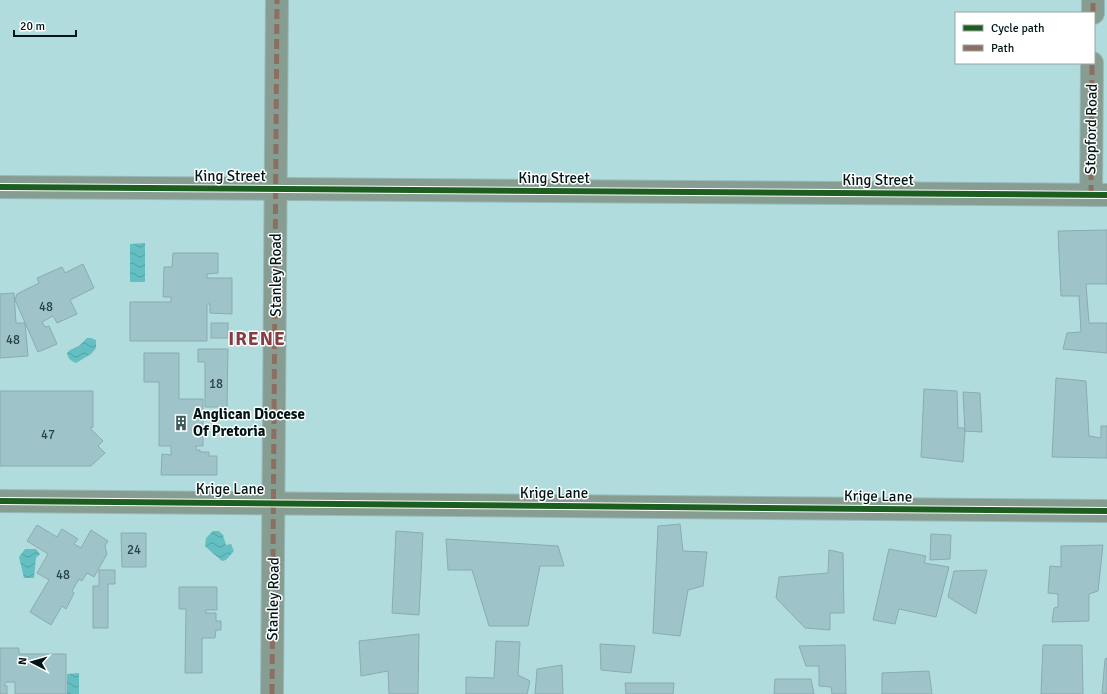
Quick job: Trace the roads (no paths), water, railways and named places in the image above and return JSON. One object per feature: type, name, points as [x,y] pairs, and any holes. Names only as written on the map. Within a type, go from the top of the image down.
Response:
[{"type":"street","name":"Stanley Road","points":[[272,694],[277,0]]},
{"type":"street","points":[[1093,0],[1093,12]]},
{"type":"street","name":"Stopford Road","points":[[1092,64],[1099,195]]},
{"type":"street","name":"King Street","points":[[0,187],[1099,195]]},
{"type":"street","name":"Krige Lane","points":[[0,501],[1107,511]]},
{"type":"water","points":[[145,243],[145,282],[130,282],[130,244]]},
{"type":"water","points":[[87,338],[96,340],[96,348],[91,354],[76,363],[71,361],[67,353],[79,346]]},
{"type":"water","points":[[213,531],[219,531],[223,535],[226,545],[231,544],[234,551],[226,560],[222,561],[205,546],[206,538]]},
{"type":"water","points":[[25,549],[36,549],[40,554],[36,558],[34,578],[24,578],[19,557]]},
{"type":"water","points":[[79,673],[79,694],[67,694],[67,674]]},
{"type":"place","name":"Anglican Diocese Of Pretoria","points":[[181,423]]},
{"type":"district","name":"IRENE","points":[[257,339]]}]
